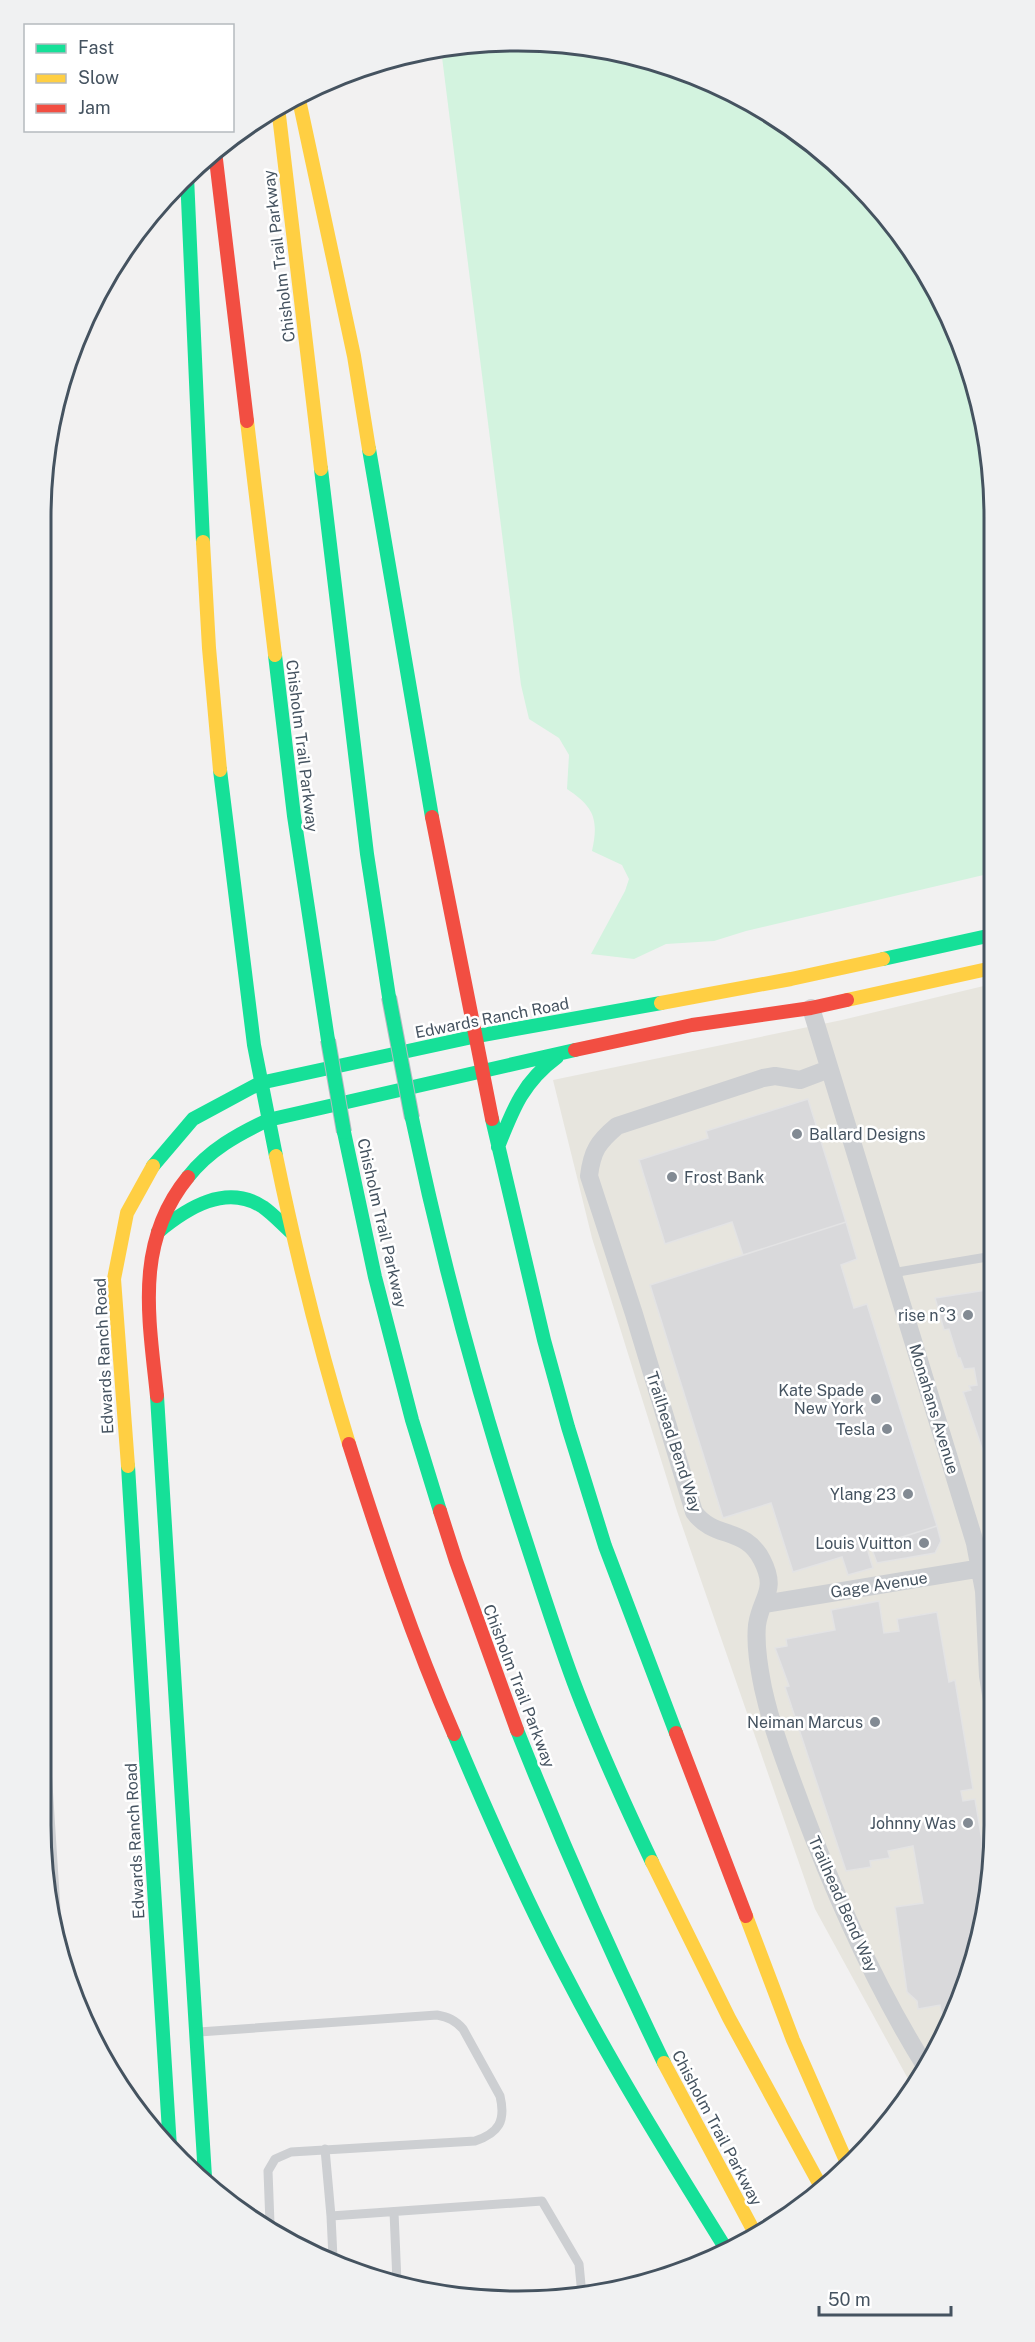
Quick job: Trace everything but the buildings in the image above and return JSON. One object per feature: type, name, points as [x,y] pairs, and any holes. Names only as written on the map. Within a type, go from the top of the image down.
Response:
[{"type":"main road","points":[[300,105],[354,356],[420,761],[498,1147],[544,1340],[605,1546],[793,2040],[844,2157]]},
{"type":"main road","name":"Chisholm Trail Parkway","points":[[279,116],[367,854],[389,998],[427,1195],[482,1400],[557,1635],[593,1730],[670,1900],[765,2085],[818,2181]]},
{"type":"main road","name":"Chisholm Trail Parkway","points":[[216,162],[293,804],[328,1040],[344,1132],[373,1269],[414,1428],[445,1529],[507,1704],[586,1898],[676,2088],[752,2228]]},
{"type":"main road","points":[[188,188],[205,603],[210,670],[260,1083],[291,1232],[327,1372],[364,1498],[400,1599],[454,1737],[532,1911],[581,2007],[629,2092],[723,2244]]},
{"type":"main road","name":"Edwards Ranch Road","points":[[169,2134],[136,1575],[114,1279],[127,1213],[155,1162],[193,1119],[260,1083],[477,1036],[791,979],[984,937]]},
{"type":"main road","points":[[811,1008],[818,989],[893,957]]},
{"type":"main road","points":[[206,2171],[158,1407],[148,1296],[152,1251],[167,1204],[189,1172],[214,1150],[243,1131],[268,1120],[692,1025],[811,1008],[984,970]]},
{"type":"main road","points":[[692,1025],[735,1004],[781,992],[788,988],[791,979]]},
{"type":"main road","points":[[498,1147],[524,1086],[535,1074],[564,1052]]},
{"type":"main road","points":[[158,1233],[181,1212],[204,1200],[227,1197],[256,1203],[291,1232]]},
{"type":"street","name":"Monahans Avenue","points":[[811,1008],[975,1543],[984,1561]]},
{"type":"street","name":"Trailhead Bend Way","points":[[829,1069],[800,1080],[775,1076],[763,1078],[617,1126],[599,1141],[591,1159],[589,1176],[694,1512],[708,1527],[740,1536],[755,1549],[765,1565],[769,1591],[757,1623],[756,1644],[772,1727],[821,1859],[872,1971],[921,2059]]},
{"type":"street","name":"Gage Avenue","points":[[764,1604],[984,1567]]},
{"type":"lane","points":[[892,1273],[984,1258]]},
{"type":"lane","points":[[52,1848],[53,1863]]},
{"type":"lane","points":[[196,2032],[437,2015],[455,2021],[463,2029],[500,2096],[503,2108],[498,2128],[489,2136],[475,2141],[291,2152],[275,2159],[268,2171],[270,2220]]},
{"type":"lane","points":[[325,2149],[333,2252]]},
{"type":"lane","points":[[330,2216],[542,2201],[579,2264],[581,2286]]},
{"type":"lane","points":[[394,2212],[398,2275]]},
{"type":"shaded area","points":[[984,986],[983,1855],[975,1916],[959,1974],[936,2031],[908,2079],[815,1909],[677,1511],[592,1238],[553,1080],[842,1020]]},
{"type":"green space","points":[[518,51],[578,55],[638,67],[696,87],[751,113],[801,147],[847,188],[888,234],[922,284],[936,311],[959,368],[975,426],[980,457],[984,518],[984,875],[746,931],[714,941],[666,944],[634,959],[591,954],[625,891],[629,879],[622,865],[592,851],[595,830],[592,815],[589,808],[567,789],[569,755],[559,738],[529,719],[521,685],[442,57]]},
{"type":"traffic: fast","points":[[188,188],[203,542]]},
{"type":"traffic: fast","points":[[369,449],[432,817]]},
{"type":"traffic: fast","points":[[321,469],[367,854],[389,997]]},
{"type":"traffic: fast","points":[[275,655],[294,816],[328,1040]]},
{"type":"traffic: fast","points":[[220,770],[254,1045],[276,1156]]},
{"type":"traffic: fast","points":[[883,959],[984,937]]},
{"type":"traffic: fast","points":[[389,997],[412,1118]]},
{"type":"traffic: fast","points":[[153,1166],[193,1119],[260,1083],[477,1036],[661,1003]]},
{"type":"traffic: fast","points":[[328,1040],[344,1132]]},
{"type":"traffic: fast","points":[[188,1177],[196,1167],[225,1144],[268,1120],[575,1050]]},
{"type":"traffic: fast","points":[[498,1147],[514,1108],[527,1086],[545,1066],[557,1057]]},
{"type":"traffic: fast","points":[[412,1118],[461,1325],[522,1529],[560,1645],[583,1706],[652,1862]]},
{"type":"traffic: fast","points":[[492,1119],[544,1340],[568,1427],[605,1546],[676,1733]]},
{"type":"traffic: fast","points":[[344,1132],[375,1277],[412,1420],[440,1511]]},
{"type":"traffic: fast","points":[[158,1232],[194,1207],[221,1198],[235,1197],[249,1200],[263,1207],[291,1232]]},
{"type":"traffic: fast","points":[[157,1396],[205,2170]]},
{"type":"traffic: fast","points":[[128,1466],[169,2134]]},
{"type":"traffic: fast","points":[[517,1730],[588,1898],[664,2063]]},
{"type":"traffic: fast","points":[[454,1734],[508,1858],[585,2013],[664,2149],[723,2244]]},
{"type":"traffic: slow","points":[[300,105],[354,356],[369,449]]},
{"type":"traffic: slow","points":[[279,116],[321,469]]},
{"type":"traffic: slow","points":[[247,421],[275,655]]},
{"type":"traffic: slow","points":[[203,542],[209,648],[220,770]]},
{"type":"traffic: slow","points":[[661,1003],[883,959]]},
{"type":"traffic: slow","points":[[847,1000],[984,970]]},
{"type":"traffic: slow","points":[[276,1156],[309,1301],[349,1444]]},
{"type":"traffic: slow","points":[[128,1466],[114,1279],[127,1213],[153,1166]]},
{"type":"traffic: slow","points":[[652,1862],[729,2018],[818,2181]]},
{"type":"traffic: slow","points":[[746,1916],[793,2040],[844,2157]]},
{"type":"traffic: slow","points":[[664,2063],[752,2228]]},
{"type":"traffic: jam","points":[[216,162],[247,421]]},
{"type":"traffic: jam","points":[[432,817],[492,1119]]},
{"type":"traffic: jam","points":[[575,1050],[692,1025],[811,1008],[847,1000]]},
{"type":"traffic: jam","points":[[157,1396],[149,1310],[152,1255],[159,1228],[171,1202],[188,1177]]},
{"type":"traffic: jam","points":[[349,1444],[398,1590],[454,1734]]},
{"type":"traffic: jam","points":[[440,1511],[517,1730]]},
{"type":"traffic: jam","points":[[676,1733],[746,1916]]},
{"type":"place","name":"Ballard Designs","points":[[797,1134]]},
{"type":"place","name":"Frost Bank","points":[[672,1177]]},
{"type":"place","name":"rise n°3","points":[[968,1315]]},
{"type":"place","name":"Kate Spade New York","points":[[876,1399]]},
{"type":"place","name":"Tesla","points":[[887,1429]]},
{"type":"place","name":"Ylang 23","points":[[908,1494]]},
{"type":"place","name":"Louis Vuitton","points":[[924,1543]]},
{"type":"place","name":"Neiman Marcus","points":[[875,1722]]},
{"type":"place","name":"Johnny Was","points":[[968,1823]]}]
